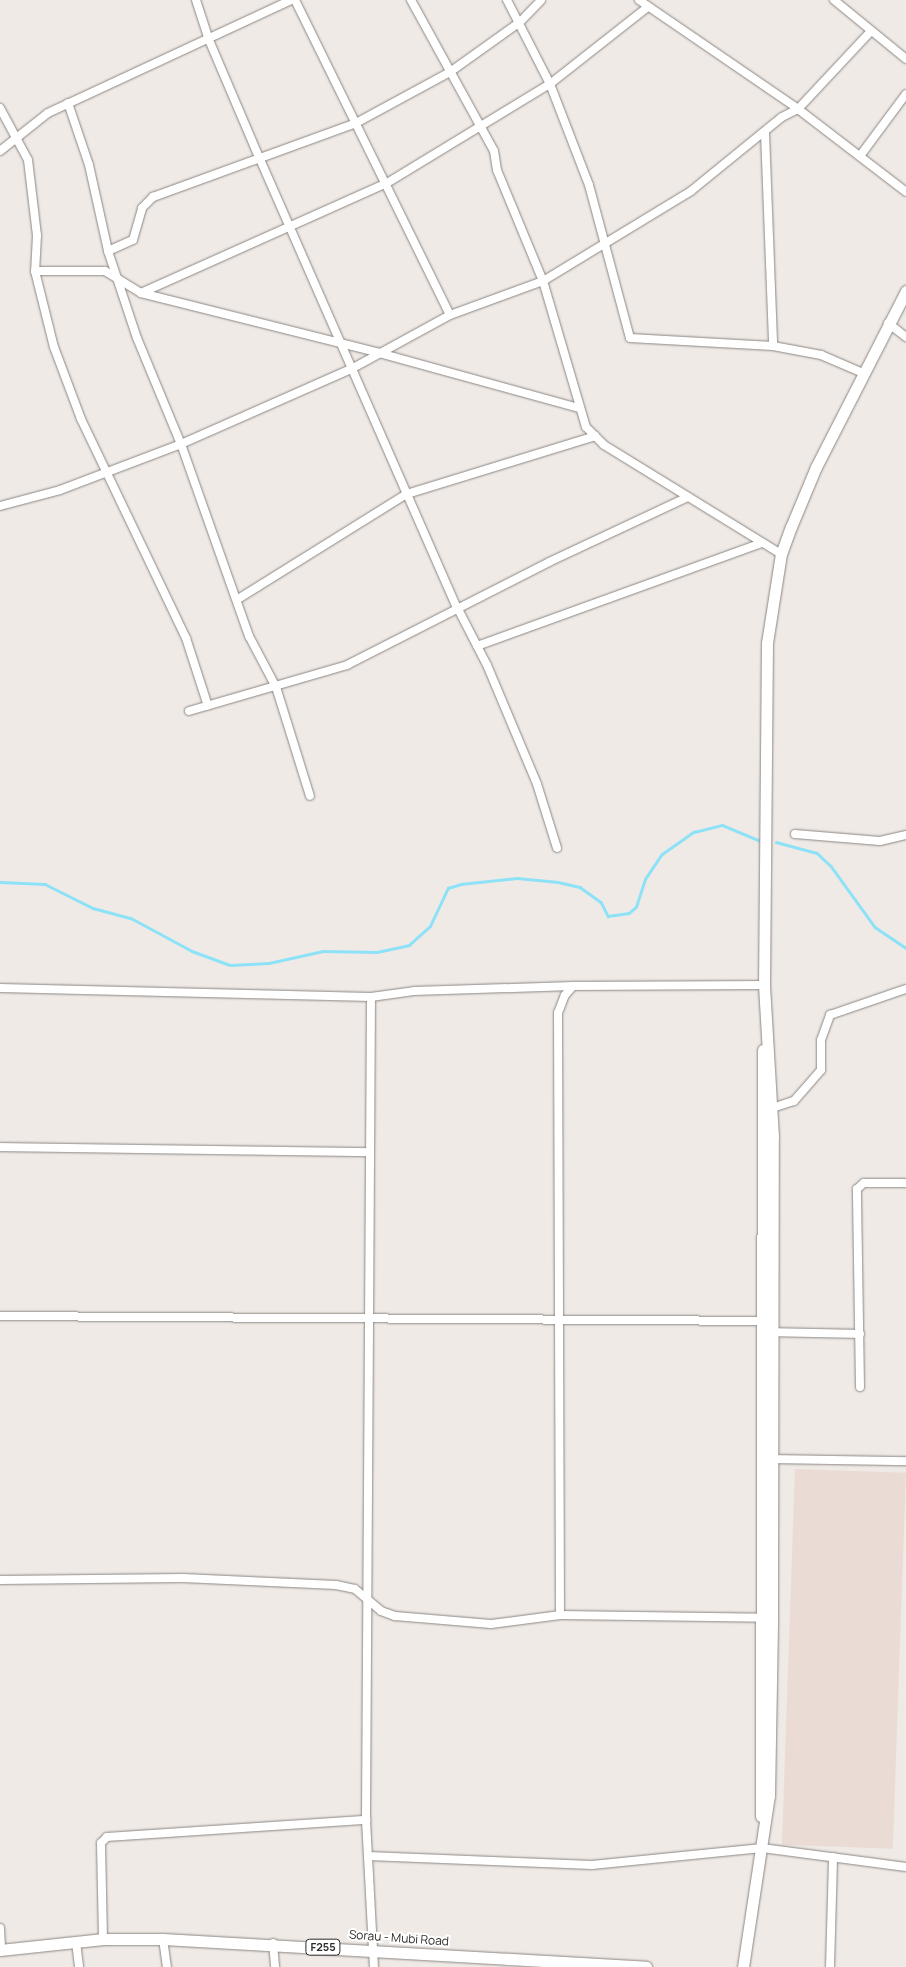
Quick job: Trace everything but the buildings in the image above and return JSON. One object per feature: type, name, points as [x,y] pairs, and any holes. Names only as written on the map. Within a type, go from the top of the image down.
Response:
[{"type":"main road","points":[[743,1967],[762,1848],[767,1618],[772,1108],[764,985],[767,643],[781,554],[816,467],[906,291]]},
{"type":"main road","points":[[766,1036],[760,1067],[774,1459],[767,1618]]},
{"type":"main road","name":"Sorau - Mubi Road","points":[[0,1950],[103,1939],[163,1939],[273,1943],[373,1950],[489,1962],[646,1967]]},
{"type":"street","points":[[196,0],[209,40],[259,157],[353,368],[406,494],[457,607],[477,646],[537,784],[557,848]]},
{"type":"street","points":[[0,151],[48,112],[293,0],[388,182],[450,315]]},
{"type":"street","points":[[411,0],[482,127],[543,281],[578,408],[595,436],[688,497],[781,554]]},
{"type":"street","points":[[507,0],[520,22],[550,84],[590,185],[630,338],[773,346],[821,355],[863,373]]},
{"type":"street","points":[[108,251],[133,240],[142,208],[153,197],[356,123],[450,72],[520,22],[541,0]]},
{"type":"street","points":[[640,0],[798,109],[906,192]]},
{"type":"street","points":[[834,0],[906,59]]},
{"type":"street","points":[[141,293],[292,229],[388,182],[482,127],[550,84],[648,7]]},
{"type":"street","points":[[0,506],[60,490],[105,470],[181,444],[353,368],[450,315],[543,281],[605,246],[691,191],[765,133],[782,117],[798,109],[872,31]]},
{"type":"street","points":[[860,156],[906,94]]},
{"type":"street","points":[[68,104],[89,165],[108,251],[137,338],[181,444],[250,636],[276,687],[310,796]]},
{"type":"street","points":[[0,108],[28,160],[37,235],[35,271],[54,347],[105,470],[186,638],[208,706]]},
{"type":"street","points":[[765,133],[773,346]]},
{"type":"street","points":[[35,271],[105,271],[116,274],[141,293],[342,343],[578,408]]},
{"type":"street","points":[[888,323],[906,337]]},
{"type":"street","points":[[238,599],[406,494],[595,436]]},
{"type":"street","points":[[189,711],[347,665],[457,607],[688,497]]},
{"type":"street","points":[[477,646],[761,543]]},
{"type":"street","points":[[795,834],[880,841],[906,835]]},
{"type":"street","points":[[0,988],[371,997],[414,991],[573,986],[764,985]]},
{"type":"street","points":[[560,1615],[558,1012],[565,995],[573,986]]},
{"type":"street","points":[[772,1108],[794,1101],[821,1070],[821,1040],[830,1016],[906,989]]},
{"type":"street","points":[[371,997],[367,1317],[366,1820],[374,1967]]},
{"type":"street","points":[[0,1147],[370,1152]]},
{"type":"street","points":[[860,1387],[857,1188],[864,1183],[906,1183]]},
{"type":"street","points":[[0,1316],[559,1319],[769,1327],[860,1334]]},
{"type":"street","points":[[774,1459],[906,1461]]},
{"type":"street","points":[[0,1580],[182,1578],[344,1586],[367,1598],[381,1611],[412,1619],[508,1624],[560,1615],[767,1618]]},
{"type":"street","points":[[103,1939],[101,1843],[107,1837],[366,1820]]},
{"type":"street","points":[[368,1856],[592,1865],[762,1848],[906,1867]]},
{"type":"street","points":[[830,1967],[833,1857]]},
{"type":"street","points":[[0,1928],[0,1950]]},
{"type":"street","points":[[163,1939],[167,1967]]},
{"type":"street","points":[[76,1942],[79,1967]]},
{"type":"street","points":[[273,1943],[275,1967]]},
{"type":"shaded area","points":[[795,1469],[906,1473],[893,1849],[782,1845]]},
{"type":"waterway","points":[[0,882],[45,884],[93,908],[131,918],[192,951],[230,965],[269,963],[323,951],[377,952],[409,945],[430,926],[448,888],[461,884],[517,878],[558,882],[580,887],[601,902],[608,916],[629,913],[636,907],[645,879],[662,854],[694,832],[722,825],[763,842]]},
{"type":"waterway","points":[[776,842],[817,853],[831,866],[875,927],[906,948]]}]
